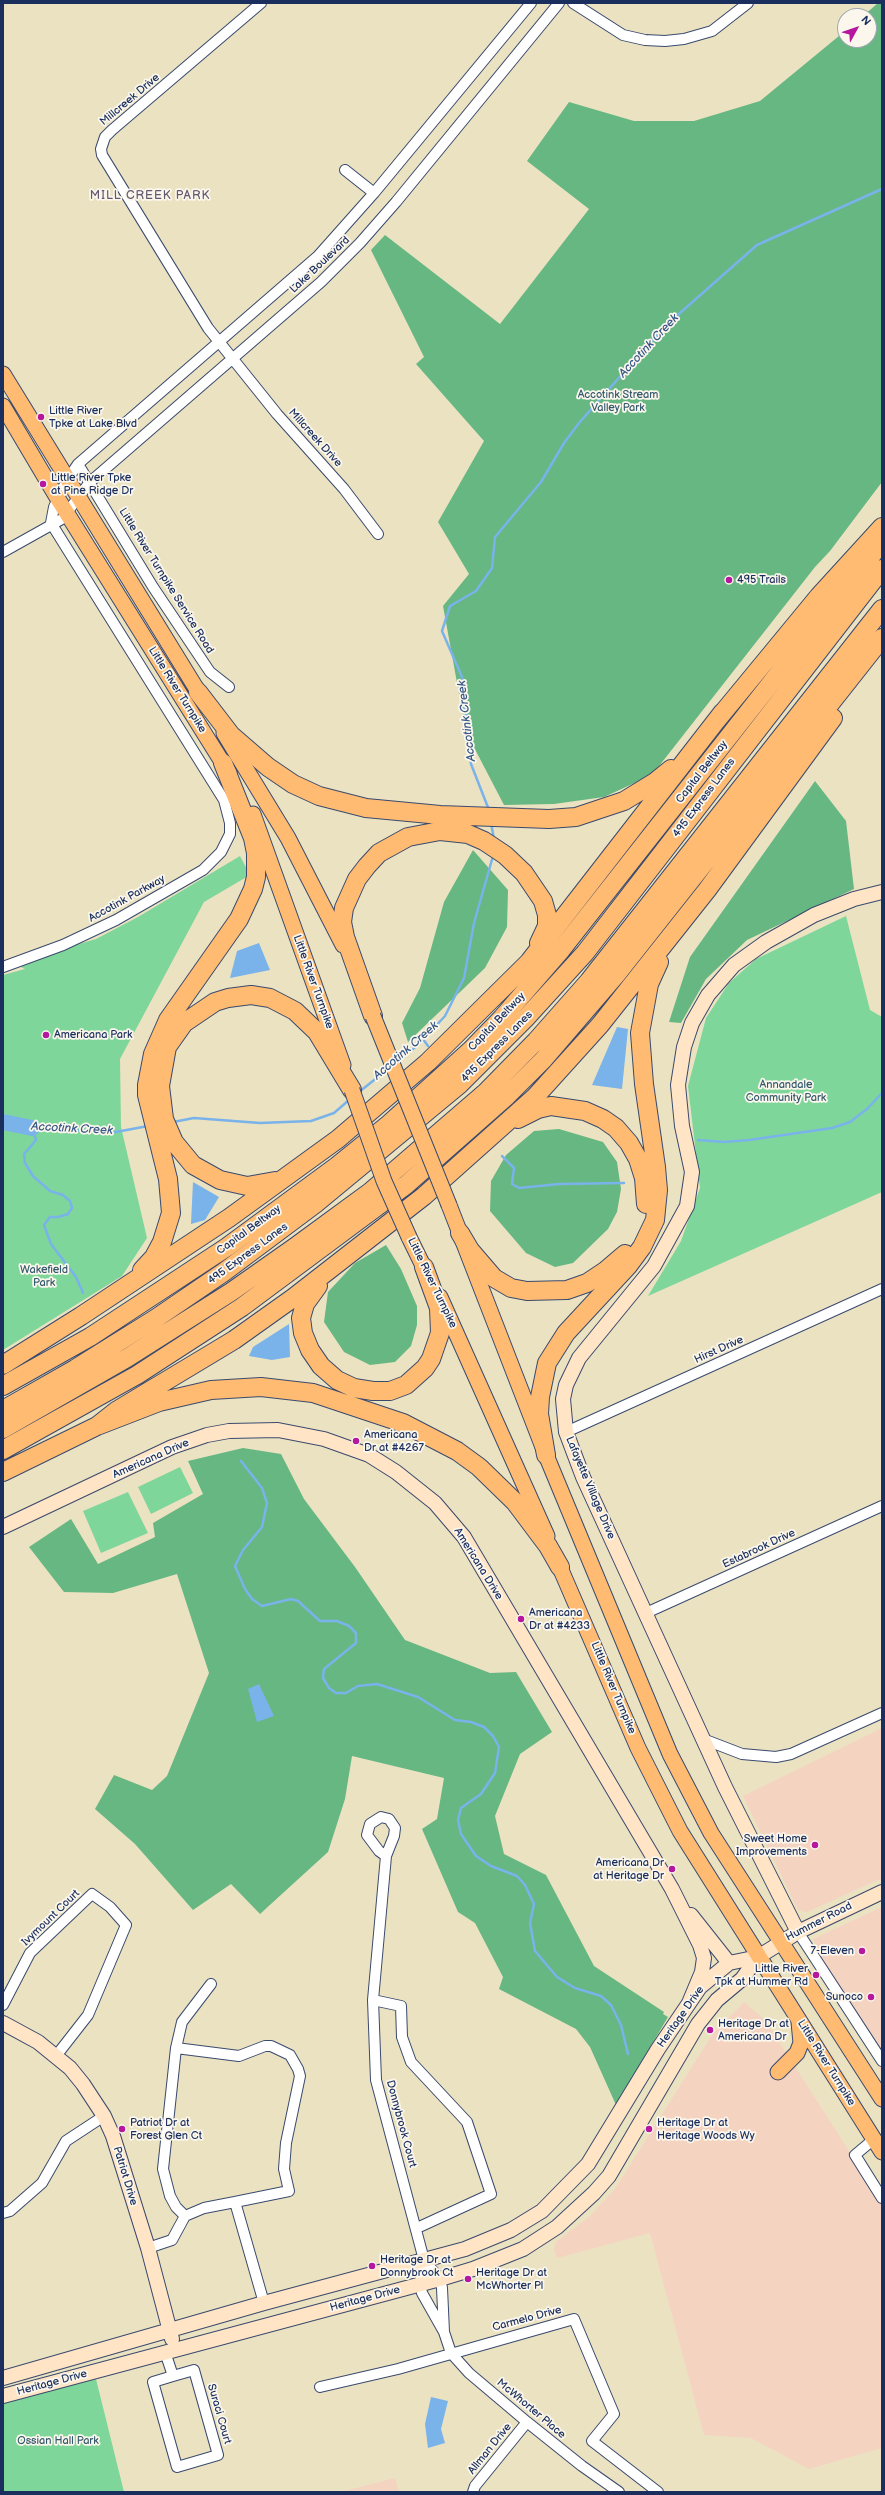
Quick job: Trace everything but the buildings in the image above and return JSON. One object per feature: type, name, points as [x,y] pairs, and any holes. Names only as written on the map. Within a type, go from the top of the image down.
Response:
[{"type":"highway","points":[[373,1016],[345,936],[342,922],[344,908],[357,879],[379,853],[408,837],[440,823],[576,817],[624,801],[655,782],[679,762],[723,712],[819,596],[882,527]]},
{"type":"highway","name":"Capital Beltway","points":[[3,1386],[90,1337],[233,1242],[337,1166],[394,1119],[470,1050],[502,1018],[561,950],[882,542]]},
{"type":"highway","name":"495 Express Lanes","points":[[3,1410],[75,1369],[155,1319],[224,1272],[315,1204],[460,1084],[525,1019],[585,953],[882,569]]},
{"type":"highway","name":"495 Express Lanes","points":[[3,1429],[127,1358],[231,1292],[296,1247],[370,1192],[486,1092],[536,1041],[589,980],[882,609]]},
{"type":"highway","points":[[3,1450],[137,1375],[242,1307],[406,1185],[491,1110],[543,1060],[616,975],[882,638]]},
{"type":"highway","points":[[98,1426],[116,1411],[234,1340],[343,1260],[424,1196],[534,1097],[595,1031],[693,907],[811,750],[839,708],[851,678]]},
{"type":"highway","points":[[198,692],[222,726],[248,752],[293,784],[319,796],[366,808],[440,823],[484,841],[505,855],[524,873],[543,901],[547,915],[547,926],[535,950],[512,981]]},
{"type":"highway","points":[[3,1365],[81,1316],[229,1218],[302,1166],[382,1102],[428,1062],[512,981],[550,937],[723,712]]},
{"type":"highway","points":[[81,1316],[134,1279],[154,1257],[162,1242],[171,1206],[162,1151],[150,1113],[153,1085],[152,1054],[162,1032],[227,938],[253,889],[257,868],[253,838],[223,764]]},
{"type":"highway","points":[[546,1456],[539,1414],[540,1397],[547,1363],[566,1333],[633,1259],[642,1247],[655,1220],[658,1190],[656,1167],[640,1056],[643,1009],[649,984],[658,964],[693,907]]},
{"type":"highway","points":[[302,1166],[273,1182],[247,1186],[237,1185],[207,1174],[185,1156],[174,1142],[164,1119],[153,1085],[163,1059],[175,1035],[195,1014],[215,1002],[228,998],[261,996],[281,1003],[303,1018],[318,1032],[334,1050],[352,1090]]},
{"type":"highway","points":[[460,1233],[470,1250],[494,1278],[511,1288],[547,1292],[567,1290],[587,1283],[605,1271],[622,1257],[637,1238],[644,1218],[647,1200],[644,1178],[638,1159],[629,1143],[616,1128],[603,1118],[586,1111],[551,1106],[526,1114],[485,1142]]},
{"type":"highway","points":[[343,1260],[324,1279],[305,1304],[301,1318],[303,1333],[310,1350],[321,1366],[337,1380],[354,1388],[373,1391],[390,1391],[406,1385],[417,1376],[431,1359],[440,1333],[440,1308],[424,1267]]},
{"type":"highway","points":[[3,1472],[98,1426],[159,1402],[211,1390],[235,1388],[261,1387],[313,1393],[373,1411],[433,1437],[479,1467],[515,1502],[548,1546],[560,1567]]},
{"type":"main road","name":"Little River Turnpike","points":[[3,374],[288,838],[345,949],[449,1205],[546,1456],[670,1754],[711,1833],[882,2099]]},
{"type":"main road","name":"Little River Turnpike","points":[[3,406],[67,514],[250,808],[259,828],[334,1050]]},
{"type":"main road","name":"Little River Turnpike","points":[[352,1090],[384,1181],[409,1238],[443,1303],[654,1782],[686,1842],[882,2152]]},
{"type":"main road","points":[[778,2072],[797,2053],[801,2044],[798,2017]]},
{"type":"street","name":"Millcreek Drive","points":[[261,3],[112,130],[102,144],[102,155],[189,298],[231,360],[344,489],[378,534]]},
{"type":"street","name":"Lake Boulevard","points":[[51,523],[54,507],[67,480],[78,464],[318,256],[374,193],[531,3]]},
{"type":"street","name":"Lake Boulevard","points":[[67,514],[90,482],[321,282],[360,243],[559,3]]},
{"type":"street","points":[[573,3],[623,35],[645,40],[665,41],[690,38],[712,31],[748,3]]},
{"type":"street","points":[[344,170],[374,193]]},
{"type":"street","name":"Little River Turnpike Service Road","points":[[78,464],[154,587],[210,672],[229,687]]},
{"type":"street","points":[[3,552],[51,523],[61,520],[67,514]]},
{"type":"street","name":"Accotink Parkway","points":[[3,966],[63,945],[116,920],[202,870],[222,852],[227,842],[230,823],[224,800],[51,523]]},
{"type":"street","name":"Lafayette Village Drive","points":[[798,1932],[761,1860],[703,1739],[581,1471],[566,1432],[563,1399],[572,1370],[654,1266],[687,1206],[692,1172],[682,1126],[678,1084],[684,1047],[692,1023],[708,995],[729,970],[750,952],[814,915],[854,899],[882,892]]},
{"type":"street","name":"Lafayette Village Drive","points":[[776,937],[820,922],[882,896]]},
{"type":"street","name":"Hirst Drive","points":[[566,1432],[882,1289]]},
{"type":"street","name":"Americana Drive","points":[[3,1527],[172,1447],[222,1433],[253,1430],[301,1434],[347,1446],[374,1458],[396,1472],[426,1494],[464,1537],[672,1889],[700,1945],[704,1958],[702,1972],[689,2002]]},
{"type":"street","name":"Estabrook Drive","points":[[646,1613],[882,1506]]},
{"type":"street","points":[[703,1739],[750,1756],[776,1757],[791,1754],[882,1713]]},
{"type":"street","name":"Donnybrook Court","points":[[386,1856],[373,2000],[376,2080],[417,2228],[424,2260]]},
{"type":"street","name":"Americana Drive","points":[[672,1889],[729,1963]]},
{"type":"street","name":"Hummer Road","points":[[758,1957],[798,1932],[882,1892]]},
{"type":"street","name":"Ivymount Court","points":[[3,2005],[5,1992],[30,1953],[92,1894],[110,1907],[126,1925],[88,2015],[56,2056]]},
{"type":"street","points":[[798,1932],[882,2061]]},
{"type":"street","name":"Heritage Drive","points":[[3,2378],[264,2303],[466,2249],[511,2230],[542,2211],[576,2179],[599,2150],[658,2049],[700,1987],[729,1963],[758,1957]]},
{"type":"street","name":"Heritage Drive","points":[[3,2396],[440,2279],[474,2269],[523,2249],[557,2228],[594,2192],[618,2162],[698,2024],[717,2000],[742,1979],[758,1957]]},
{"type":"street","points":[[186,2216],[176,2207],[170,2196],[163,2169],[176,2048],[182,2022],[210,1984]]},
{"type":"street","points":[[373,2000],[401,2006],[402,2037],[411,2062],[467,2122],[491,2194],[417,2228]]},
{"type":"street","name":"Patriot Drive","points":[[3,2023],[38,2042],[56,2056],[83,2084],[104,2116],[113,2136],[148,2248],[170,2331],[170,2351]]},
{"type":"street","points":[[148,2248],[172,2240],[186,2216],[204,2208],[289,2191],[284,2169],[286,2143],[300,2076],[298,2069],[290,2055],[271,2046],[265,2046],[239,2056],[176,2048]]},
{"type":"street","points":[[3,2214],[10,2211],[42,2183],[66,2140],[104,2116]]},
{"type":"street","points":[[874,2139],[854,2155],[882,2198]]},
{"type":"street","points":[[235,2202],[264,2303]]},
{"type":"street","points":[[424,2260],[440,2279]]},
{"type":"street","points":[[420,2284],[424,2260]]},
{"type":"street","name":"McWhorter Place","points":[[440,2279],[442,2288],[444,2332]]},
{"type":"street","name":"McWhorter Place","points":[[420,2284],[422,2293],[444,2332],[451,2353],[469,2373],[582,2466],[619,2492]]},
{"type":"street","name":"Carmelo Drive","points":[[320,2387],[574,2319],[614,2414],[592,2441],[658,2492]]},
{"type":"street","points":[[170,2351],[173,2376]]},
{"type":"street","name":"Suraci Court","points":[[194,2370],[218,2455],[177,2467],[153,2382],[173,2376],[194,2370]]},
{"type":"street","name":"Allman Drive","points":[[473,2492],[475,2486],[527,2422]]},
{"type":"shaded area","points":[[882,1728],[882,1878],[807,1912],[798,1910],[743,1796]]},
{"type":"shaded area","points":[[882,1907],[882,2073],[861,2035],[869,2032],[832,1980],[813,1939]]},
{"type":"shaded area","points":[[744,2002],[766,2021],[865,2176],[882,2197],[882,2448],[809,2469],[751,2438],[704,2435],[650,2233],[557,2258],[554,2250],[556,2242],[590,2216],[615,2189],[712,2035]]},
{"type":"shaded area","points":[[395,2478],[399,2492],[341,2492]]},
{"type":"green space","name":"Accotink Stream Valley Park","points":[[878,3],[882,3],[882,482],[830,551],[815,567],[652,775],[604,797],[554,804],[504,805],[466,732],[443,606],[469,574],[438,522],[484,441],[416,364],[424,357],[371,250],[385,235],[500,324],[589,209],[527,161],[569,102],[634,121],[694,121],[760,101],[837,38],[837,48],[877,48],[877,8],[872,8]]},
{"type":"green space","points":[[815,781],[846,821],[854,889],[747,940],[706,979],[681,1023],[669,1022],[690,957]]},
{"type":"green space","points":[[473,850],[508,890],[507,927],[485,968],[408,1042],[402,1023],[420,988],[444,902]]},
{"type":"green space","name":"Americana Park","points":[[240,856],[250,875],[204,902],[120,1059],[121,1127],[147,1238],[122,1276],[3,1350],[3,975],[25,969],[13,963],[96,939],[138,917]]},
{"type":"green space","name":"Annandale Community Park","points":[[846,916],[870,1010],[882,1017],[882,1192],[648,1296],[681,1241],[700,1188],[688,1086],[706,1018],[729,983],[756,959]]},
{"type":"green space","points":[[559,1129],[603,1142],[617,1162],[621,1189],[617,1212],[608,1229],[573,1263],[555,1267],[526,1253],[490,1211],[491,1181],[506,1155],[534,1131]]},
{"type":"green space","points":[[386,1245],[401,1269],[417,1306],[417,1325],[411,1346],[395,1362],[370,1365],[344,1352],[324,1322],[328,1292],[355,1263]]},
{"type":"green space","points":[[243,1448],[281,1454],[304,1499],[355,1567],[405,1640],[490,1673],[516,1672],[552,1732],[520,1754],[495,1816],[504,1854],[546,1875],[594,1966],[664,2012],[663,2014],[668,2017],[616,2105],[590,2047],[576,2029],[499,1989],[503,1977],[475,1923],[458,1912],[422,1829],[437,1819],[444,1778],[352,1756],[345,1799],[328,1852],[260,1914],[231,1884],[193,1910],[135,1844],[95,1809],[114,1775],[152,1790],[167,1776],[209,1673],[177,1574],[113,1593],[64,1592],[29,1547],[71,1519],[98,1564],[155,1537],[153,1523],[203,1494],[188,1461]]},
{"type":"green space","points":[[180,1467],[193,1493],[151,1514],[138,1487]]},
{"type":"green space","points":[[128,1492],[148,1533],[101,1553],[83,1511]]},
{"type":"green space","name":"Ossian Hall Park","points":[[96,2379],[124,2492],[3,2492],[3,2403]]},
{"type":"water","points":[[259,943],[270,970],[230,978],[237,951]]},
{"type":"water","points":[[617,1027],[628,1029],[622,1089],[592,1085]]},
{"type":"water","points":[[193,1182],[219,1197],[205,1220],[191,1224]]},
{"type":"water","points":[[289,1324],[290,1357],[272,1360],[249,1356],[253,1347]]},
{"type":"water","points":[[259,1684],[274,1716],[257,1722],[248,1689]]},
{"type":"water","points":[[431,2397],[448,2401],[441,2429],[445,2443],[428,2448],[425,2424]]},
{"type":"waterway","name":"Accotink Creek","points":[[489,810],[471,764],[462,677],[442,631],[450,606],[476,591],[492,568],[495,537],[541,482],[564,443],[579,423],[663,328],[757,245],[882,189]]},
{"type":"waterway","name":"Accotink Creek","points":[[491,823],[494,839]]},
{"type":"waterway","name":"Accotink Creek","points":[[397,1062],[419,1044],[445,1016],[464,978],[474,923],[493,856]]},
{"type":"waterway","name":"Accotink Creek","points":[[423,1039],[428,1046]]},
{"type":"waterway","name":"Accotink Creek","points":[[359,1092],[388,1069]]},
{"type":"waterway","points":[[698,1140],[724,1142],[749,1140],[832,1128],[850,1122],[867,1109],[882,1093]]},
{"type":"waterway","name":"Accotink Creek","points":[[173,1122],[194,1118],[260,1123],[311,1121],[334,1113],[349,1100]]},
{"type":"waterway","name":"Accotink Creek","points":[[3,1122],[32,1128]]},
{"type":"waterway","points":[[83,1293],[76,1277],[51,1244],[44,1225],[50,1217],[58,1217],[68,1214],[72,1208],[70,1201],[63,1195],[50,1191],[33,1176],[25,1163],[24,1154],[36,1140],[32,1128],[116,1132],[148,1126]]},
{"type":"waterway","points":[[502,1156],[514,1168],[512,1184],[519,1188],[559,1184],[624,1183]]},
{"type":"waterway","points":[[241,1461],[262,1488],[267,1503],[262,1527],[243,1550],[235,1566],[245,1589],[252,1599],[262,1606],[291,1599],[298,1601],[320,1621],[337,1621],[349,1626],[356,1633],[356,1643],[324,1669],[323,1678],[329,1688],[336,1693],[346,1693],[358,1686],[377,1684],[418,1697],[455,1720],[471,1722],[484,1727],[493,1736],[499,1747],[495,1773],[481,1794],[461,1808],[458,1820],[461,1834],[476,1856],[491,1866],[517,1876],[525,1885],[534,1904],[530,1923],[535,1951],[557,1977],[575,1988],[601,1996],[611,2005],[621,2025],[628,2054]]},
{"type":"place","name":"Little River Tpke at Lake Blvd","points":[[41,417]]},
{"type":"place","name":"Little River Tpke at Pine Ridge Dr","points":[[43,484]]},
{"type":"place","name":"495 Trails","points":[[729,580]]},
{"type":"place","name":"Americana Park","points":[[46,1035]]},
{"type":"place","name":"Americana Dr at #4267","points":[[356,1441]]},
{"type":"place","name":"Americana Dr at #4233","points":[[521,1619]]},
{"type":"place","name":"Sweet Home Improvements","points":[[815,1845]]},
{"type":"place","name":"Americana Dr at Heritage Dr","points":[[672,1869]]},
{"type":"place","name":"7-Eleven","points":[[862,1951]]},
{"type":"place","name":"Little River Tpk at Hummer Rd","points":[[816,1975]]},
{"type":"place","name":"Sunoco","points":[[871,1997]]},
{"type":"place","name":"Heritage Dr at Americana Dr","points":[[710,2030]]},
{"type":"place","name":"Patriot Dr at Forest Glen Ct","points":[[122,2129]]},
{"type":"place","name":"Heritage Dr at Heritage Woods Wy","points":[[649,2129]]},
{"type":"place","name":"Heritage Dr at Donnybrook Ct","points":[[372,2266]]},
{"type":"place","name":"Heritage Dr at McWhorter Pl","points":[[468,2279]]},
{"type":"district","name":"MILL CREEK PARK","points":[[150,196]]},
{"type":"park label","name":"Wakefield Park","points":[[44,1276]]}]
